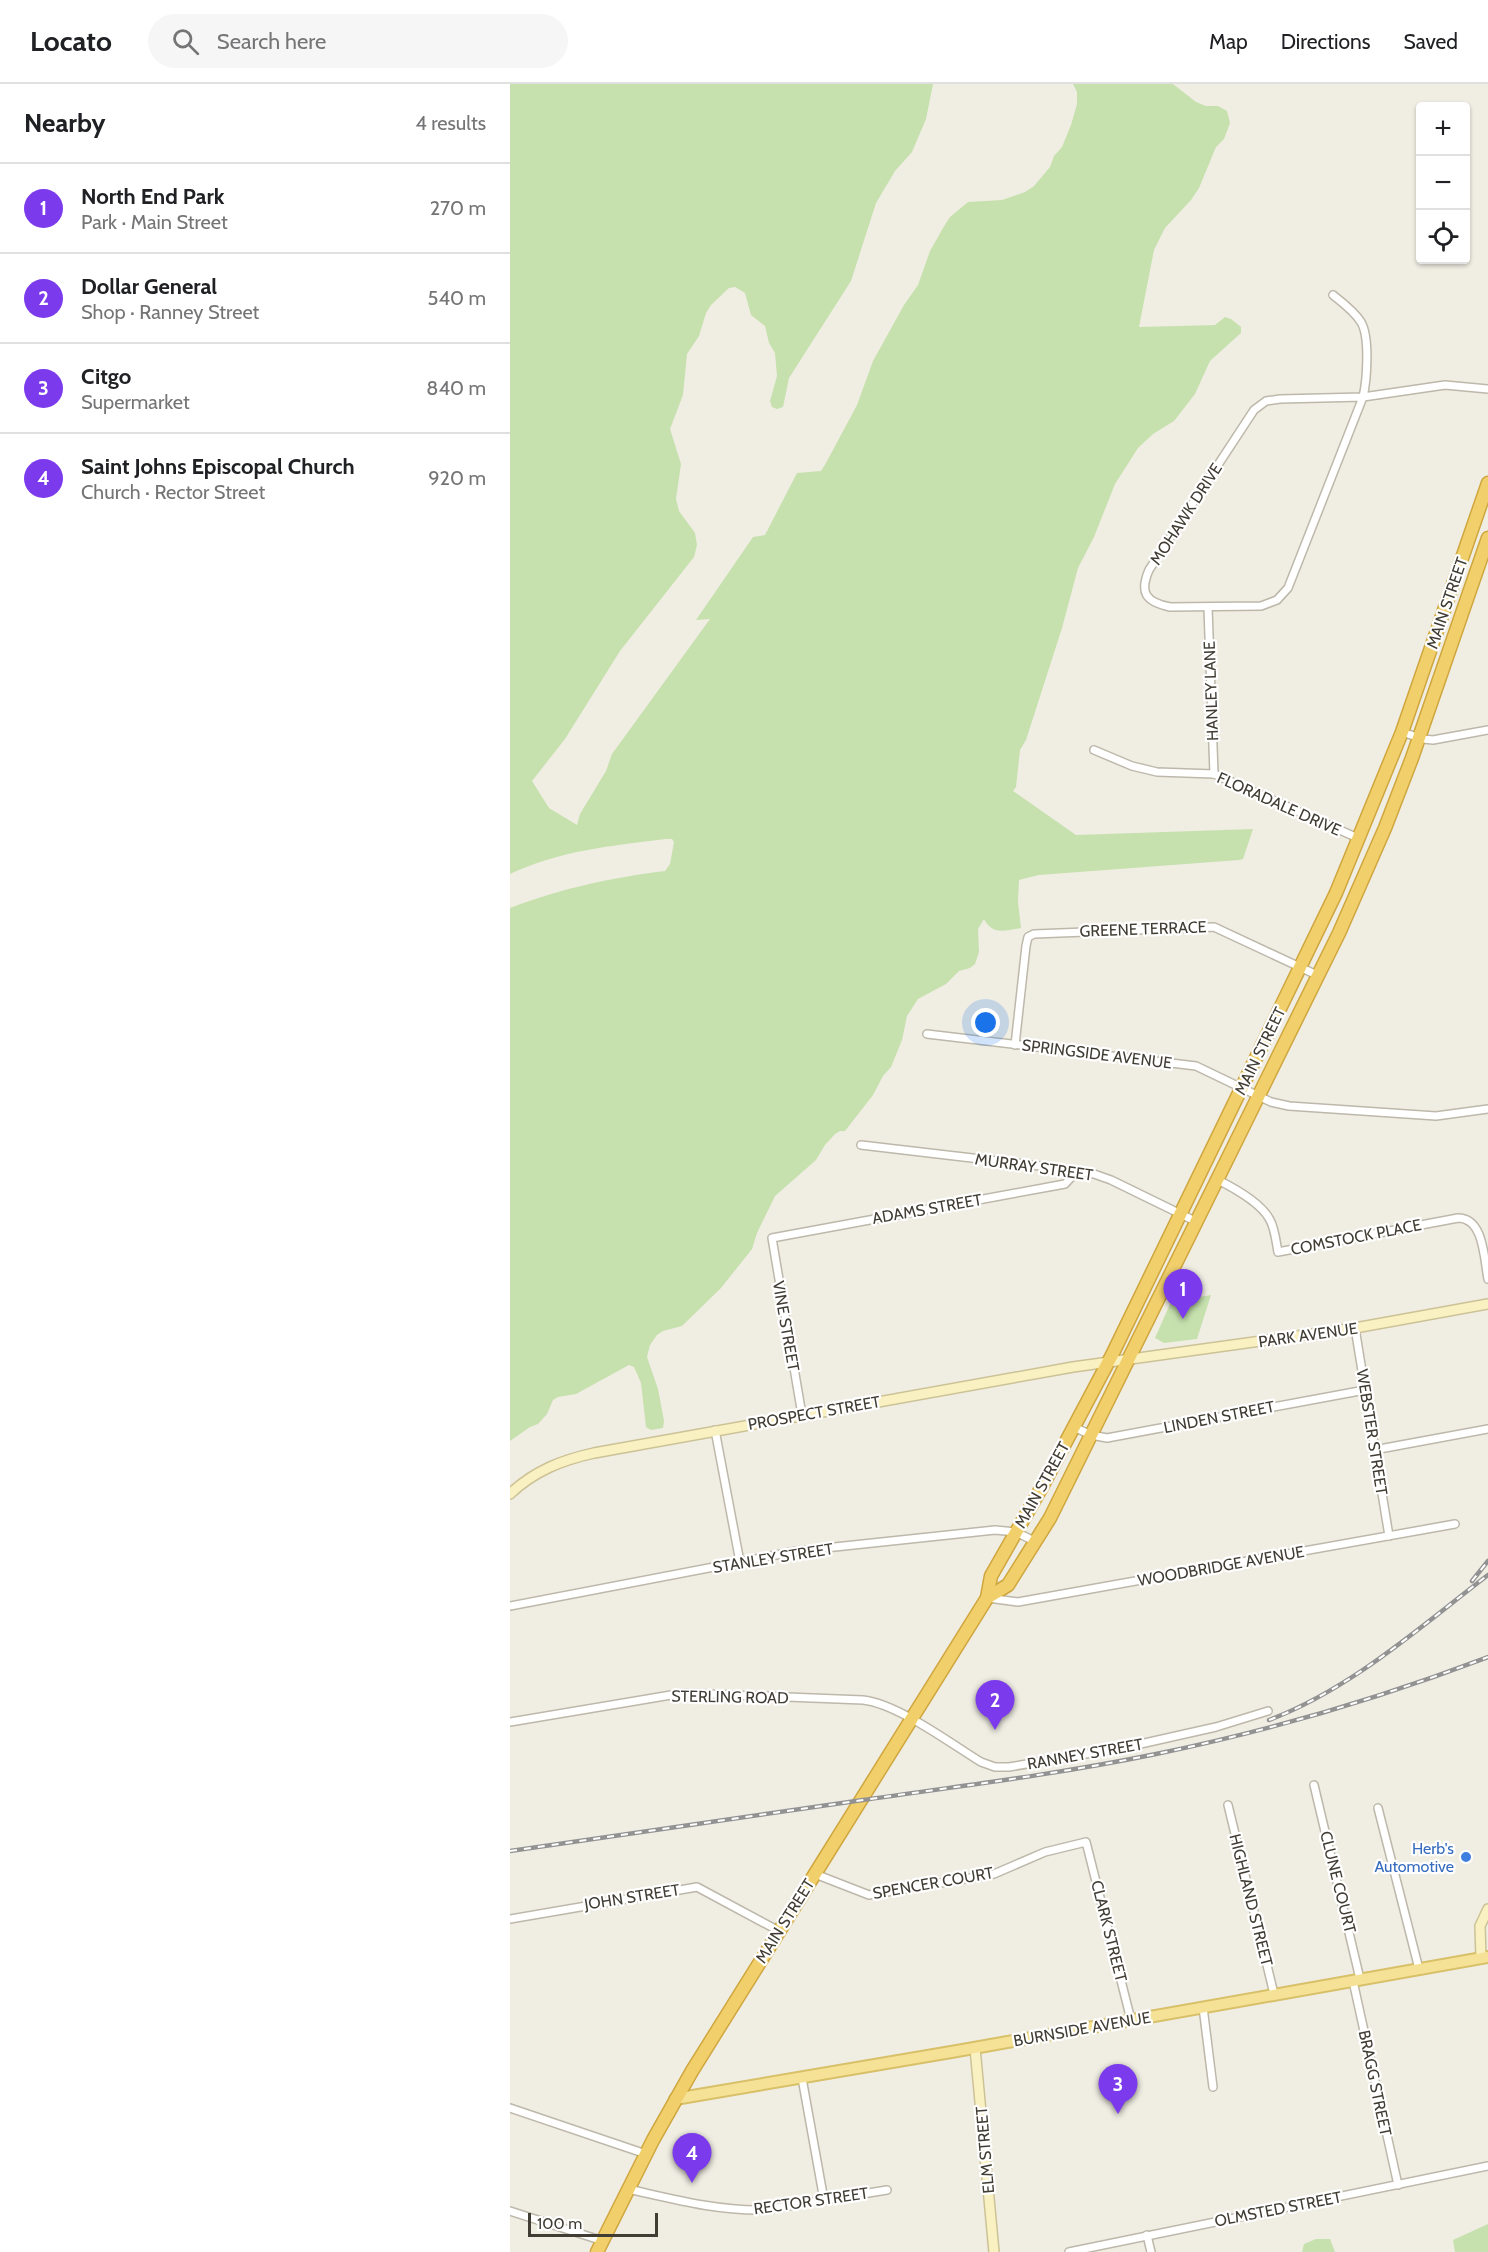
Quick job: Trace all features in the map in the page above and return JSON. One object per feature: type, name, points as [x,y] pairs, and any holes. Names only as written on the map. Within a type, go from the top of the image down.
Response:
[{"type":"highway","name":"MAIN STREET","points":[[600,2246],[675,2099],[987,1598],[991,1576],[1108,1363],[1302,968],[1360,839],[1402,732],[1488,483]]},
{"type":"highway","name":"MAIN STREET","points":[[987,1598],[1008,1585],[1053,1513],[1320,976],[1372,859],[1419,738],[1488,538]]},
{"type":"highway","points":[[1436,634],[1453,640]]},
{"type":"main road","name":"PARK AVENUE","points":[[1128,1360],[1355,1328],[1488,1304]]},
{"type":"main road","name":"PROSPECT STREET","points":[[510,1494],[537,1473],[565,1460],[715,1430],[1128,1360]]},
{"type":"main road","points":[[1484,1957],[1480,1926],[1488,1909]]},
{"type":"main road","name":"BURNSIDE AVENUE","points":[[675,2099],[1484,1957]]},
{"type":"main road","name":"ELM STREET","points":[[975,2048],[994,2252]]},
{"type":"street","points":[[1333,295],[1362,323],[1366,338],[1366,367],[1362,397]]},
{"type":"street","name":"MOHAWK DRIVE","points":[[1362,397],[1288,588],[1277,600],[1261,606],[1170,607],[1158,604],[1146,596],[1143,583],[1149,570],[1254,410],[1266,401],[1362,397],[1445,385],[1488,389]]},
{"type":"street","name":"HANLEY LANE","points":[[1208,608],[1214,774]]},
{"type":"street","points":[[1402,732],[1433,740],[1488,730]]},
{"type":"street","name":"FLORADALE DRIVE","points":[[1094,750],[1132,766],[1157,772],[1214,774],[1360,839]]},
{"type":"street","name":"GREENE TERRACE","points":[[1015,1045],[1028,937],[1034,934],[1214,927],[1320,976]]},
{"type":"street","name":"SPRINGSIDE AVENUE","points":[[927,1034],[1196,1066],[1260,1096],[1289,1106],[1436,1116],[1488,1109]]},
{"type":"street","name":"MURRAY STREET","points":[[861,1145],[1077,1171],[1111,1180],[1197,1222]]},
{"type":"street","name":"ADAMS STREET","points":[[772,1238],[1065,1184],[1077,1171]]},
{"type":"street","name":"COMSTOCK PLACE","points":[[1218,1180],[1240,1192],[1267,1215],[1273,1228],[1278,1252],[1458,1218],[1469,1219],[1475,1225],[1479,1235],[1488,1279]]},
{"type":"street","name":"VINE STREET","points":[[772,1238],[802,1415]]},
{"type":"street","name":"WEBSTER STREET","points":[[1355,1328],[1389,1536]]},
{"type":"street","name":"LINDEN STREET","points":[[1074,1427],[1091,1436],[1107,1438],[1365,1390]]},
{"type":"street","points":[[1374,1449],[1488,1429]]},
{"type":"street","points":[[715,1430],[740,1562]]},
{"type":"street","name":"WOODBRIDGE AVENUE","points":[[987,1598],[1018,1602],[1455,1524]]},
{"type":"street","name":"STANLEY STREET","points":[[510,1606],[808,1550],[995,1530],[1016,1532],[1035,1542]]},
{"type":"street","name":"STERLING ROAD","points":[[510,1722],[682,1693],[863,1700],[887,1706],[911,1720]]},
{"type":"street","name":"RANNEY STREET","points":[[911,1720],[981,1762],[995,1767],[1009,1767],[1127,1747],[1216,1727],[1268,1711]]},
{"type":"street","name":"CLUNE COURT","points":[[1314,1785],[1357,1980]]},
{"type":"street","name":"HIGHLAND STREET","points":[[1228,1805],[1274,1994]]},
{"type":"street","points":[[1378,1809],[1419,1969]]},
{"type":"street","name":"SPENCER COURT","points":[[815,1874],[869,1895],[994,1874],[1046,1852],[1086,1842]]},
{"type":"street","name":"CLARK STREET","points":[[1086,1842],[1131,2020]]},
{"type":"street","name":"JOHN STREET","points":[[510,1919],[696,1887],[779,1931]]},
{"type":"street","name":"BRAGG STREET","points":[[1357,1980],[1398,2185]]},
{"type":"street","points":[[1203,2007],[1213,2087]]},
{"type":"street","points":[[802,2078],[824,2200]]},
{"type":"street","points":[[510,2108],[646,2154]]},
{"type":"street","name":"OLMSTED STREET","points":[[1069,2252],[1488,2166]]},
{"type":"street","name":"RECTOR STREET","points":[[628,2189],[700,2205],[751,2210],[887,2190]]},
{"type":"street","points":[[510,2211],[600,2246]]},
{"type":"street","points":[[1147,2235],[1151,2252]]},
{"type":"green space","points":[[510,84],[933,84],[926,119],[912,152],[895,171],[876,203],[851,281],[789,378],[783,407],[777,409],[772,407],[770,401],[777,376],[775,353],[769,343],[765,326],[751,315],[745,293],[735,287],[729,288],[706,313],[699,336],[687,354],[683,395],[670,429],[681,464],[676,499],[679,511],[695,533],[697,545],[694,557],[620,651],[565,739],[532,781],[549,808],[577,825],[580,814],[606,771],[612,754],[710,619],[696,620],[753,537],[765,535],[797,473],[821,471],[826,463],[857,405],[873,361],[904,305],[918,285],[930,251],[950,217],[968,202],[1002,200],[1025,192],[1034,186],[1050,167],[1071,125],[1077,104],[1077,92],[1073,84],[1173,84],[1196,102],[1206,106],[1218,106],[1227,111],[1230,123],[1224,139],[1216,147],[1199,188],[1165,228],[1154,250],[1139,327],[1215,325],[1225,317],[1241,327],[1241,333],[1210,361],[1195,394],[1174,421],[1153,434],[1138,448],[1115,484],[1094,537],[1078,568],[1062,628],[1026,740],[1020,750],[1016,787],[1013,791],[1076,835],[1253,829],[1243,859],[1239,860],[1039,875],[1019,880],[1018,902],[1021,928],[995,930],[984,919],[978,929],[979,952],[975,964],[959,971],[946,984],[918,999],[907,1016],[902,1040],[891,1067],[845,1131],[835,1134],[816,1160],[775,1196],[752,1249],[721,1288],[682,1326],[663,1331],[650,1345],[647,1357],[658,1389],[664,1421],[663,1428],[651,1430],[646,1427],[641,1383],[634,1367],[629,1365],[576,1394],[553,1400],[547,1414],[538,1424],[510,1441],[510,908],[586,885],[665,871],[670,864],[674,842],[672,839],[666,839],[586,850],[548,859],[510,874]]},
{"type":"green space","points":[[1211,1295],[1197,1339],[1164,1343],[1155,1338],[1171,1302]]},
{"type":"green space","points":[[1488,2224],[1488,2252],[1455,2252],[1453,2240]]},
{"type":"green space","points":[[1316,2239],[1330,2239],[1335,2252],[1302,2252],[1304,2244]]},
{"type":"railway","points":[[1472,1581],[1488,1561]]},
{"type":"railway","points":[[1269,1720],[1328,1692],[1356,1674],[1410,1636],[1488,1575]]},
{"type":"railway","points":[[510,1851],[1010,1779],[1156,1754],[1240,1735],[1324,1712],[1488,1657]]},
{"type":"place","name":"North End Park","points":[[1183,1319]]},
{"type":"place","name":"Dollar General","points":[[995,1730]]},
{"type":"place","name":"Herb's Automotive","points":[[1466,1857]]},
{"type":"place","name":"Citgo","points":[[1118,2114]]},
{"type":"place","name":"Saint Johns Episcopal Church","points":[[692,2183]]}]
